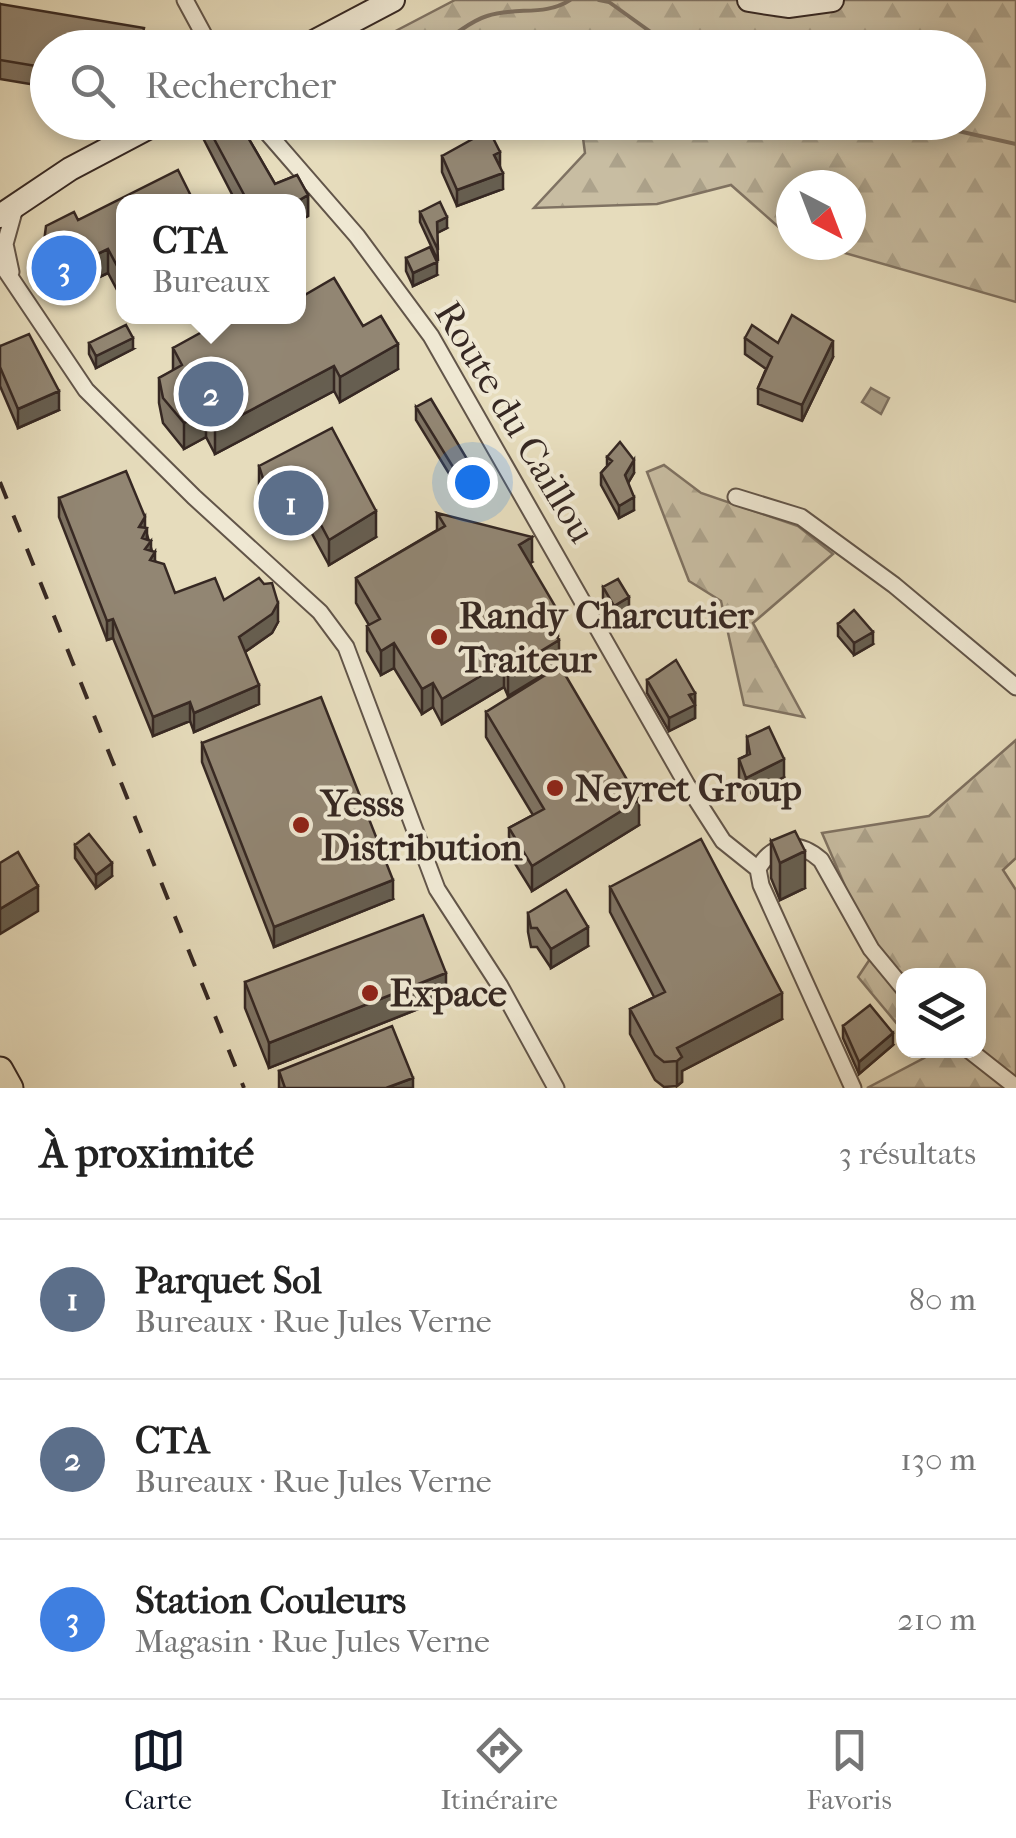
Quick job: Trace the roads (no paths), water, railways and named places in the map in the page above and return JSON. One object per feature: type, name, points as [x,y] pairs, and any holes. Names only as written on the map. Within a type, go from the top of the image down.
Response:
[{"type":"main road","points":[[336,30],[393,0]]},
{"type":"main road","points":[[749,0],[788,6],[832,0]]},
{"type":"main road","points":[[5,208],[45,175],[70,169],[125,140]]},
{"type":"main road","points":[[0,1070],[10,1088]]},
{"type":"street","points":[[185,0],[202,30]]},
{"type":"street","name":"Route du Caillou","points":[[273,140],[382,269],[432,336],[686,785],[723,841],[758,869],[761,885],[853,1088]]},
{"type":"street","points":[[5,208],[5,267],[86,390],[194,497],[320,612],[346,647],[437,889],[500,986],[556,1088]]},
{"type":"street","points":[[736,497],[801,517],[894,585],[1016,687]]},
{"type":"street","points":[[758,869],[765,857],[780,847],[809,849],[821,860],[871,949],[896,979]]},
{"type":"street","points":[[979,1058],[1016,1087]]},
{"type":"waterway","points":[[461,30],[487,16],[540,10],[570,0]]},
{"type":"waterway","points":[[599,0],[609,2],[648,30]]},
{"type":"waterway","points":[[986,137],[1016,144]]},
{"type":"railway","points":[[0,482],[244,1088]]},
{"type":"place","name":"Station Couleurs","points":[[64,268]]},
{"type":"place","name":"CTA","points":[[211,394]]},
{"type":"place","name":"Parquet Sol","points":[[291,503]]},
{"type":"place","name":"Randy Charcutier Traiteur","points":[[439,637]]},
{"type":"place","name":"Neyret Group","points":[[555,788]]},
{"type":"place","name":"Yesss Distribution","points":[[301,825]]},
{"type":"place","name":"Expace","points":[[370,993]]}]
